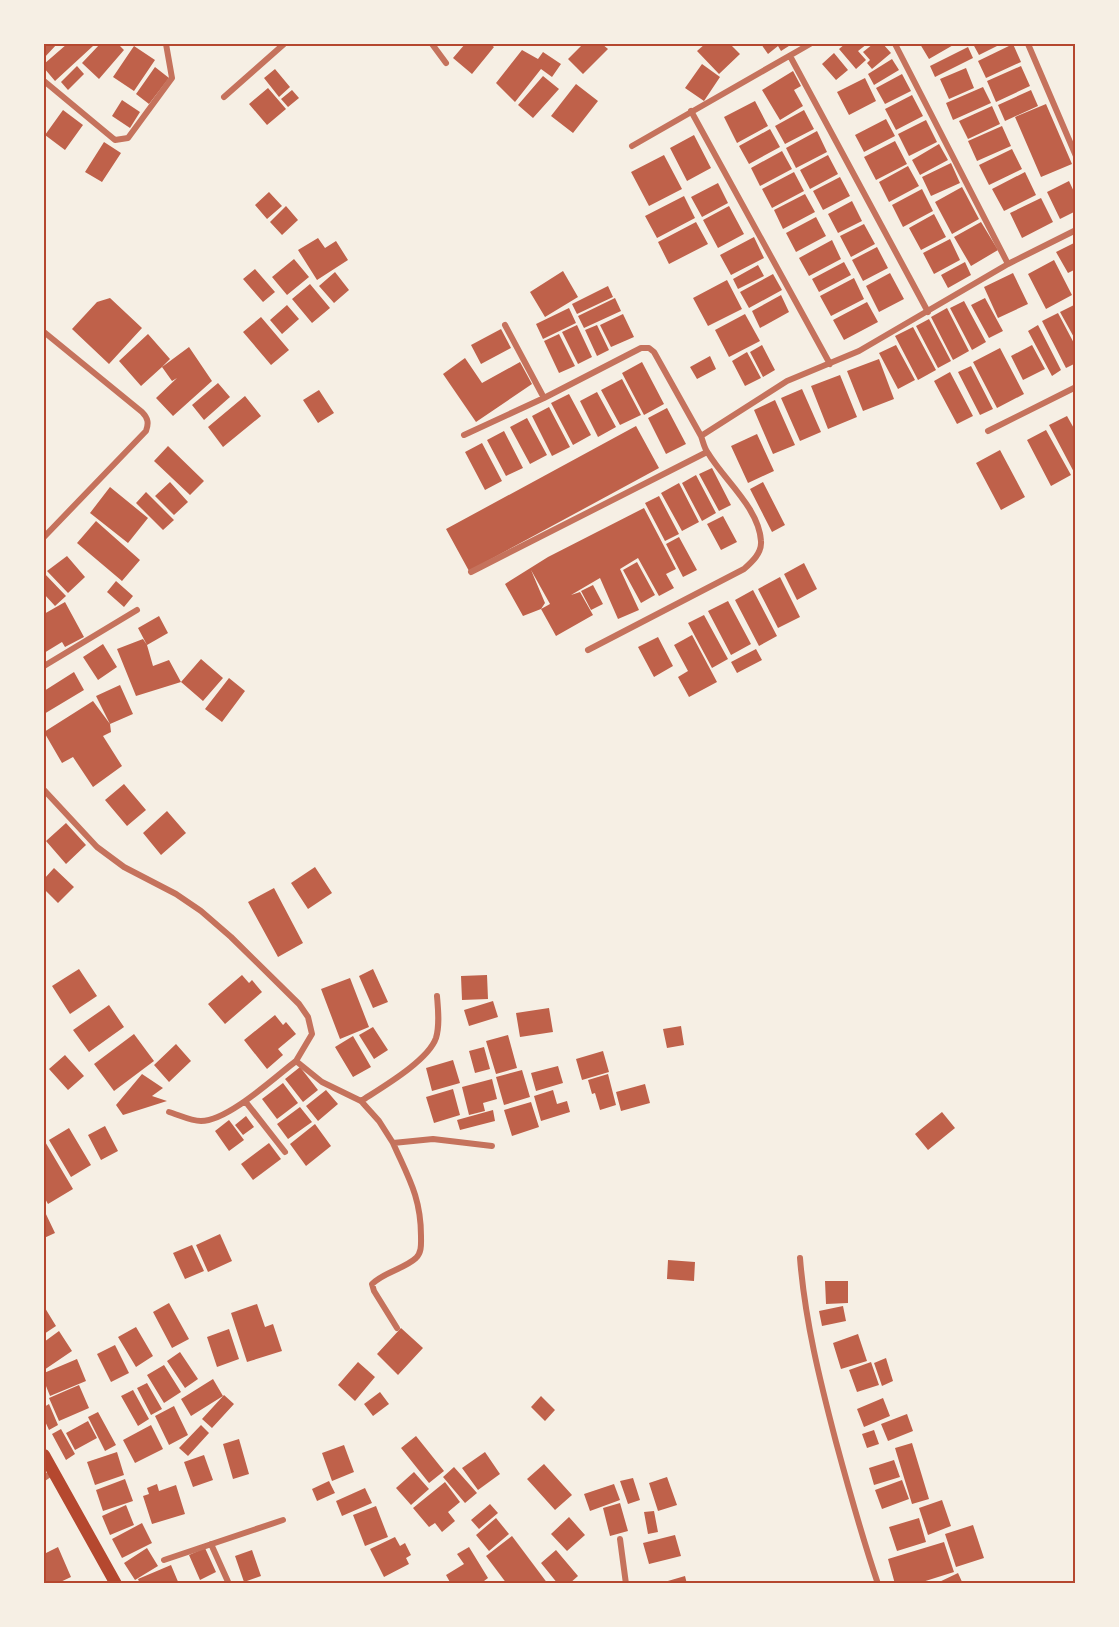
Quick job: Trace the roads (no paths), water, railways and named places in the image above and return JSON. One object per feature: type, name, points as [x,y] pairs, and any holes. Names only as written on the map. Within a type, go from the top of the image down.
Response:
[{"type":"main road","points":[[44,1455],[48,1475],[116,1584]]},
{"type":"street","points":[[44,81],[115,140],[128,138],[172,78],[166,44]]},
{"type":"street","points":[[224,97],[284,44]]},
{"type":"street","points":[[432,44],[446,63]]},
{"type":"street","points":[[632,146],[810,44]]},
{"type":"street","points":[[895,44],[1008,264]]},
{"type":"street","points":[[1028,44],[1076,156]]},
{"type":"street","points":[[790,56],[928,312]]},
{"type":"street","points":[[691,111],[830,364]]},
{"type":"street","points":[[701,436],[787,381],[859,351],[1008,264],[1076,230]]},
{"type":"street","points":[[505,325],[544,398]]},
{"type":"street","points":[[44,332],[142,412],[148,422],[146,431],[44,537]]},
{"type":"street","points":[[464,435],[544,398],[641,348],[649,348],[654,352],[701,436],[707,452],[739,493],[756,520],[761,543],[756,557],[744,569],[588,650]]},
{"type":"street","points":[[988,431],[1076,387]]},
{"type":"street","points":[[471,572],[707,452]]},
{"type":"street","points":[[44,666],[137,610]]},
{"type":"street","points":[[44,790],[97,848],[124,867],[176,894],[201,911],[283,986],[299,1004],[311,1025],[312,1034],[296,1061],[245,1101],[218,1116],[201,1121],[169,1112]]},
{"type":"street","points":[[361,1101],[418,1061],[432,1045],[436,1038],[438,1022],[437,996]]},
{"type":"street","points":[[296,1061],[322,1082],[361,1101],[379,1121],[393,1143],[414,1188],[421,1218],[421,1252],[415,1259],[378,1278],[372,1284],[397,1328]]},
{"type":"street","points":[[245,1101],[285,1152]]},
{"type":"street","points":[[393,1143],[433,1139],[492,1146]]},
{"type":"street","points":[[800,1258],[814,1359],[851,1499],[878,1584]]},
{"type":"street","points":[[164,1560],[283,1520]]},
{"type":"street","points":[[620,1539],[626,1584]]},
{"type":"street","points":[[211,1544],[229,1584]]}]
